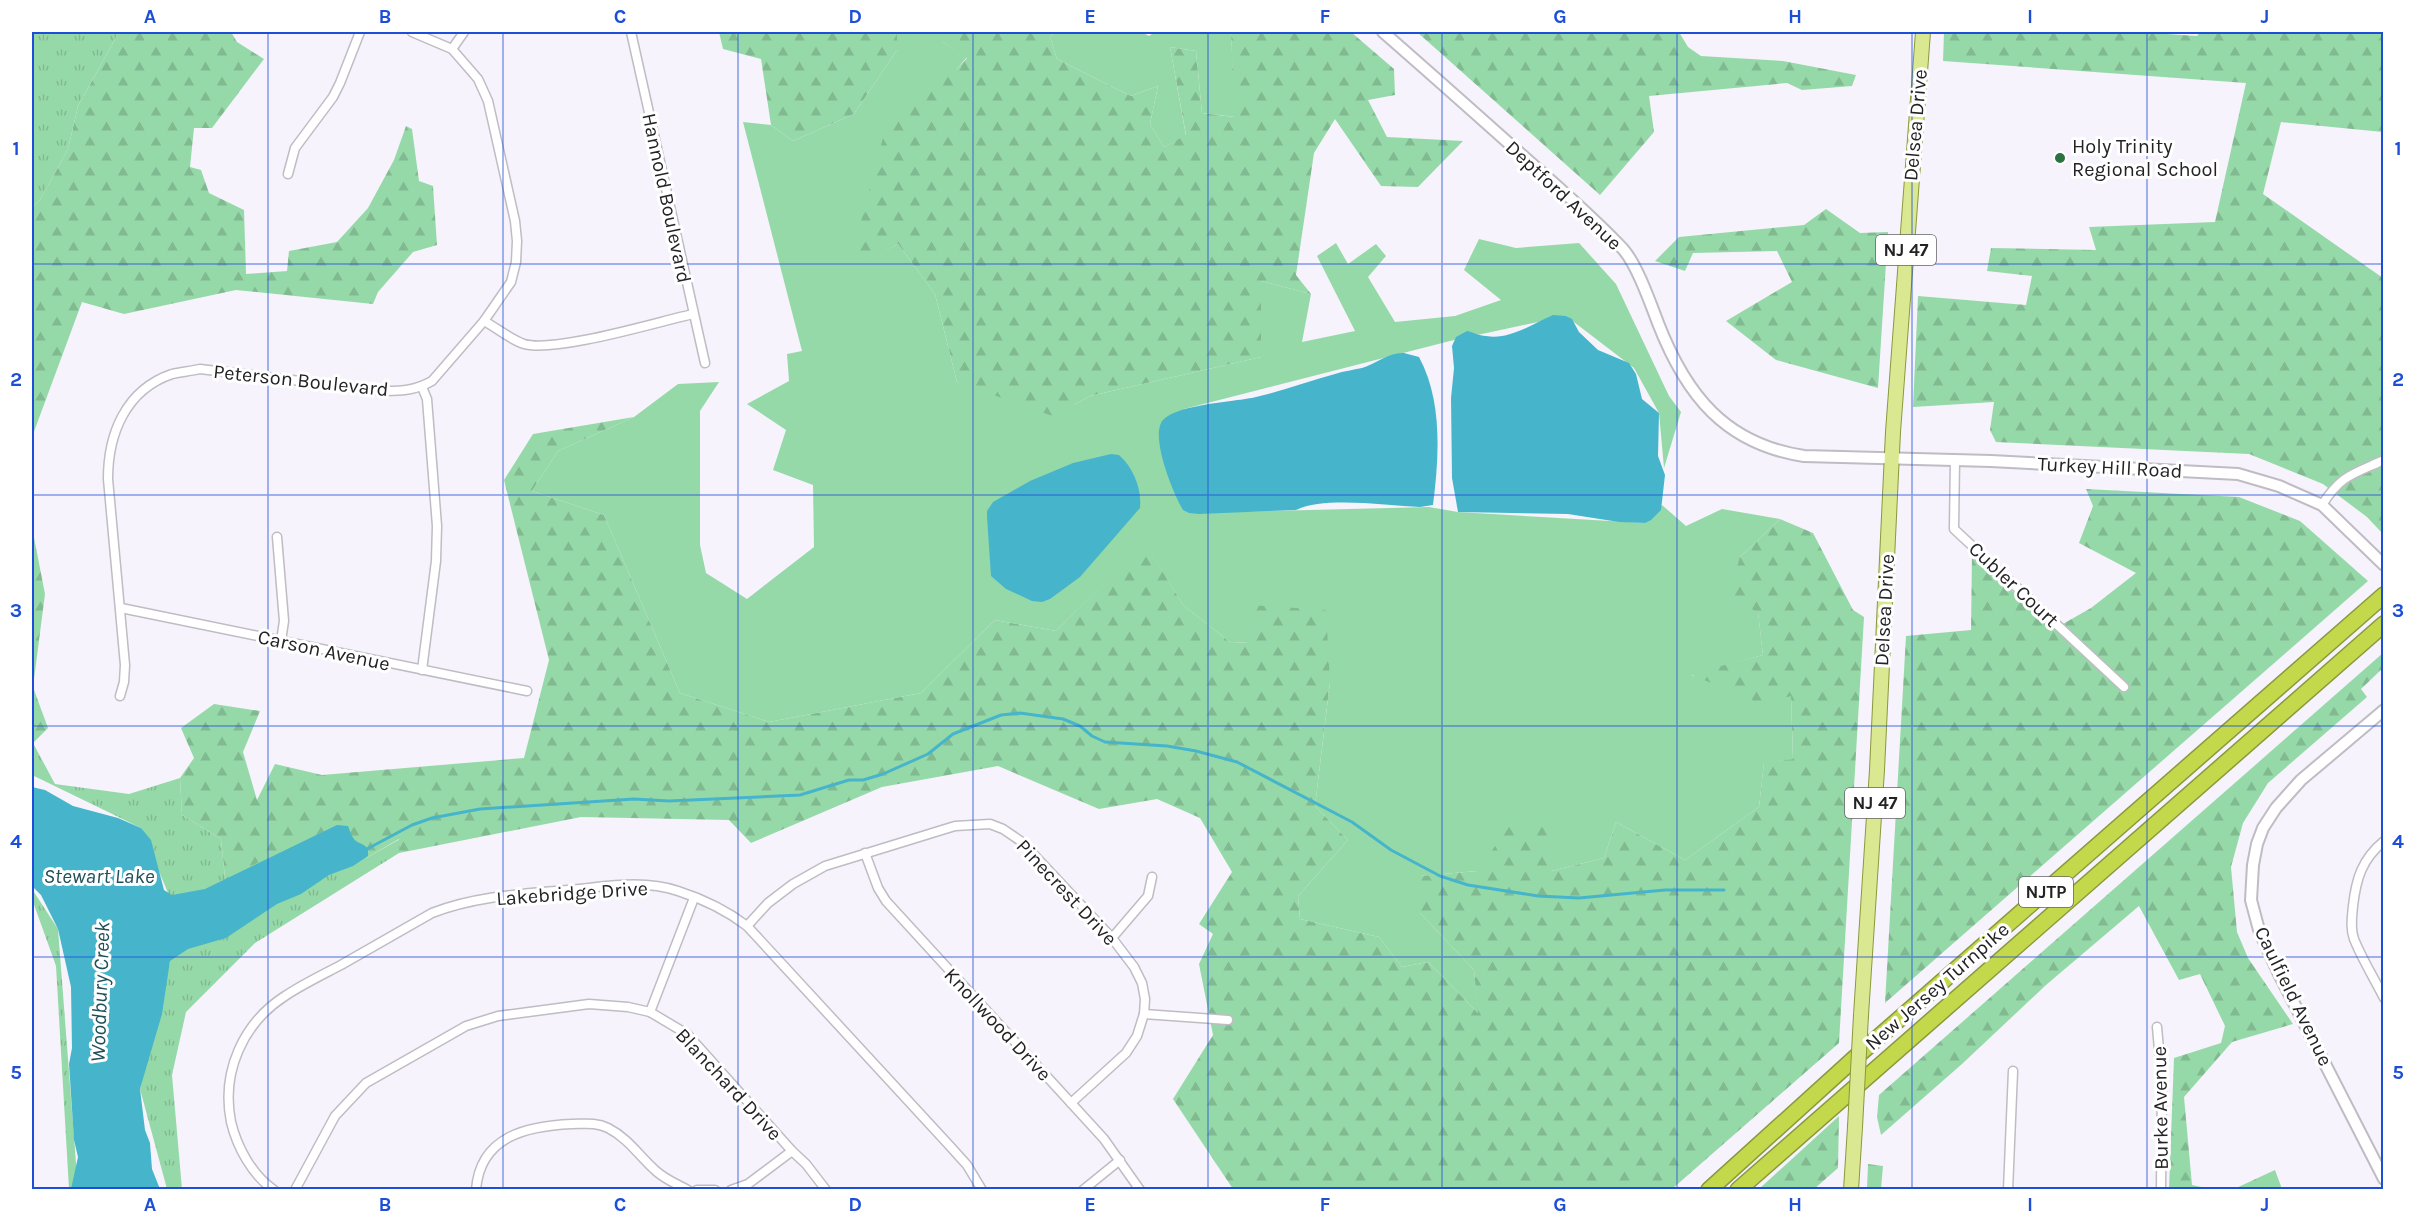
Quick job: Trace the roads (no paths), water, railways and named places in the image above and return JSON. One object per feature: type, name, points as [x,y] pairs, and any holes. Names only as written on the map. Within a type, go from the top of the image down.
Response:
[{"type":"highway","name":"New Jersey Turnpike","points":[[1709,1190],[1857,1056],[2384,595]]},
{"type":"highway","name":"New Jersey Turnpike","points":[[1738,1190],[2384,624]]},
{"type":"main road","name":"Delsea Drive","points":[[1851,1190],[1893,458],[1923,32]]},
{"type":"street","points":[[288,174],[295,148],[333,97],[360,32]]},
{"type":"street","points":[[412,32],[452,49],[478,79],[488,101],[515,221],[516,261],[511,282],[484,321],[432,381],[422,387],[427,399],[437,526],[436,561],[422,670]]},
{"type":"street","points":[[452,49],[465,32]]},
{"type":"street","name":"Hannold Boulevard","points":[[631,32],[705,363]]},
{"type":"street","name":"Deptford Avenue","points":[[1383,32],[1581,208],[1625,252],[1646,293],[1673,360],[1692,392],[1725,423],[1739,434],[1779,452],[1804,456],[1893,458]]},
{"type":"street","points":[[484,321],[524,344],[542,346],[568,343],[693,314]]},
{"type":"street","name":"Peterson Boulevard","points":[[120,696],[125,665],[108,479],[108,454],[114,431],[128,406],[148,387],[171,375],[200,369],[385,391],[408,391],[422,387]]},
{"type":"street","name":"Turkey Hill Road","points":[[1893,458],[2238,474],[2279,486],[2322,505],[2382,564]]},
{"type":"street","name":"Cubler Court","points":[[1955,460],[1954,529],[2124,687]]},
{"type":"street","points":[[2322,505],[2333,487],[2346,476],[2384,460]]},
{"type":"street","points":[[277,537],[284,621],[281,641]]},
{"type":"street","name":"Carson Avenue","points":[[121,608],[526,691]]},
{"type":"street","name":"Caulfield Avenue","points":[[2384,710],[2301,780],[2276,808],[2263,828],[2257,844],[2251,900],[2259,930],[2279,974],[2384,1179]]},
{"type":"street","name":"Pinecrest Drive","points":[[747,926],[768,903],[801,879],[825,866],[956,826],[973,824],[996,826],[1022,842],[1112,938],[1134,967],[1142,983],[1145,999],[1144,1014],[1137,1036],[1126,1053],[1071,1103]]},
{"type":"street","points":[[2384,841],[2372,850],[2360,869],[2356,882],[2351,924],[2354,937],[2384,998]]},
{"type":"street","name":"Knollwood Drive","points":[[865,853],[878,888],[886,901],[1071,1103],[1120,1160],[1140,1190]]},
{"type":"street","points":[[1112,938],[1148,896],[1152,877]]},
{"type":"street","name":"Lakebridge Drive","points":[[274,1190],[255,1172],[242,1151],[233,1129],[228,1105],[231,1078],[240,1044],[259,1019],[284,997],[432,913],[469,901],[517,894],[637,884],[677,891],[724,909],[747,926],[967,1165],[982,1190]]},
{"type":"street","points":[[650,1012],[694,898]]},
{"type":"street","name":"Blanchard Drive","points":[[296,1190],[335,1116],[352,1095],[366,1083],[466,1026],[498,1016],[589,1004],[628,1007],[650,1012],[687,1034],[806,1164],[826,1190]]},
{"type":"street","points":[[1144,1014],[1228,1020]]},
{"type":"street","name":"Burke Avenue","points":[[2157,1027],[2162,1083],[2161,1190]]},
{"type":"street","points":[[2008,1190],[2013,1071]]},
{"type":"street","points":[[476,1190],[476,1181],[484,1161],[498,1144],[514,1133],[536,1126],[595,1124],[608,1128],[620,1136],[656,1171],[669,1181],[688,1190]]},
{"type":"street","points":[[731,1190],[748,1184],[792,1151]]},
{"type":"street","points":[[1083,1190],[1120,1160]]},
{"type":"street","points":[[697,1190],[715,1190]]},
{"type":"water","points":[[1553,315],[1572,319],[1579,332],[1598,350],[1629,363],[1636,374],[1642,399],[1659,413],[1658,456],[1665,475],[1661,510],[1645,523],[1619,522],[1568,514],[1458,512],[1452,478],[1451,398],[1454,368],[1452,346],[1456,337],[1467,331],[1483,336],[1504,336]]},
{"type":"water","points":[[1404,353],[1419,357],[1427,374],[1436,411],[1438,449],[1433,505],[1420,507],[1323,503],[1296,510],[1199,514],[1183,510],[1169,480],[1161,454],[1159,431],[1161,423],[1167,417],[1190,408],[1266,395],[1362,368],[1393,354]]},
{"type":"water","points":[[1111,454],[1119,455],[1132,472],[1140,493],[1140,508],[1080,577],[1050,599],[1042,602],[1032,601],[1006,589],[991,576],[987,511],[993,502],[1030,481],[1073,463]]},
{"type":"water","name":"Stewart Lake","points":[[32,787],[45,790],[73,806],[118,818],[141,828],[151,840],[164,890],[172,895],[205,889],[337,825],[348,826],[355,840],[368,849],[368,856],[353,866],[329,875],[301,894],[277,904],[226,938],[188,949],[170,961],[162,1014],[140,1089],[145,1130],[150,1143],[152,1169],[160,1189],[71,1189],[78,1157],[74,1140],[69,1064],[72,1048],[71,987],[58,929],[41,895],[32,886]]},
{"type":"waterway","points":[[367,849],[412,825],[432,818],[480,809],[634,799],[669,801],[800,795],[849,780],[863,780],[883,774],[928,754],[953,734],[1001,715],[1020,713],[1063,719],[1080,726],[1092,736],[1105,742],[1167,746],[1237,762],[1352,822],[1391,850],[1440,876],[1468,885],[1538,896],[1579,898],[1665,890],[1724,890]]},
{"type":"place","name":"Holy Trinity Regional School","points":[[2060,158]]},
{"type":"water label","name":"Woodbury Creek","points":[[100,992]]}]
